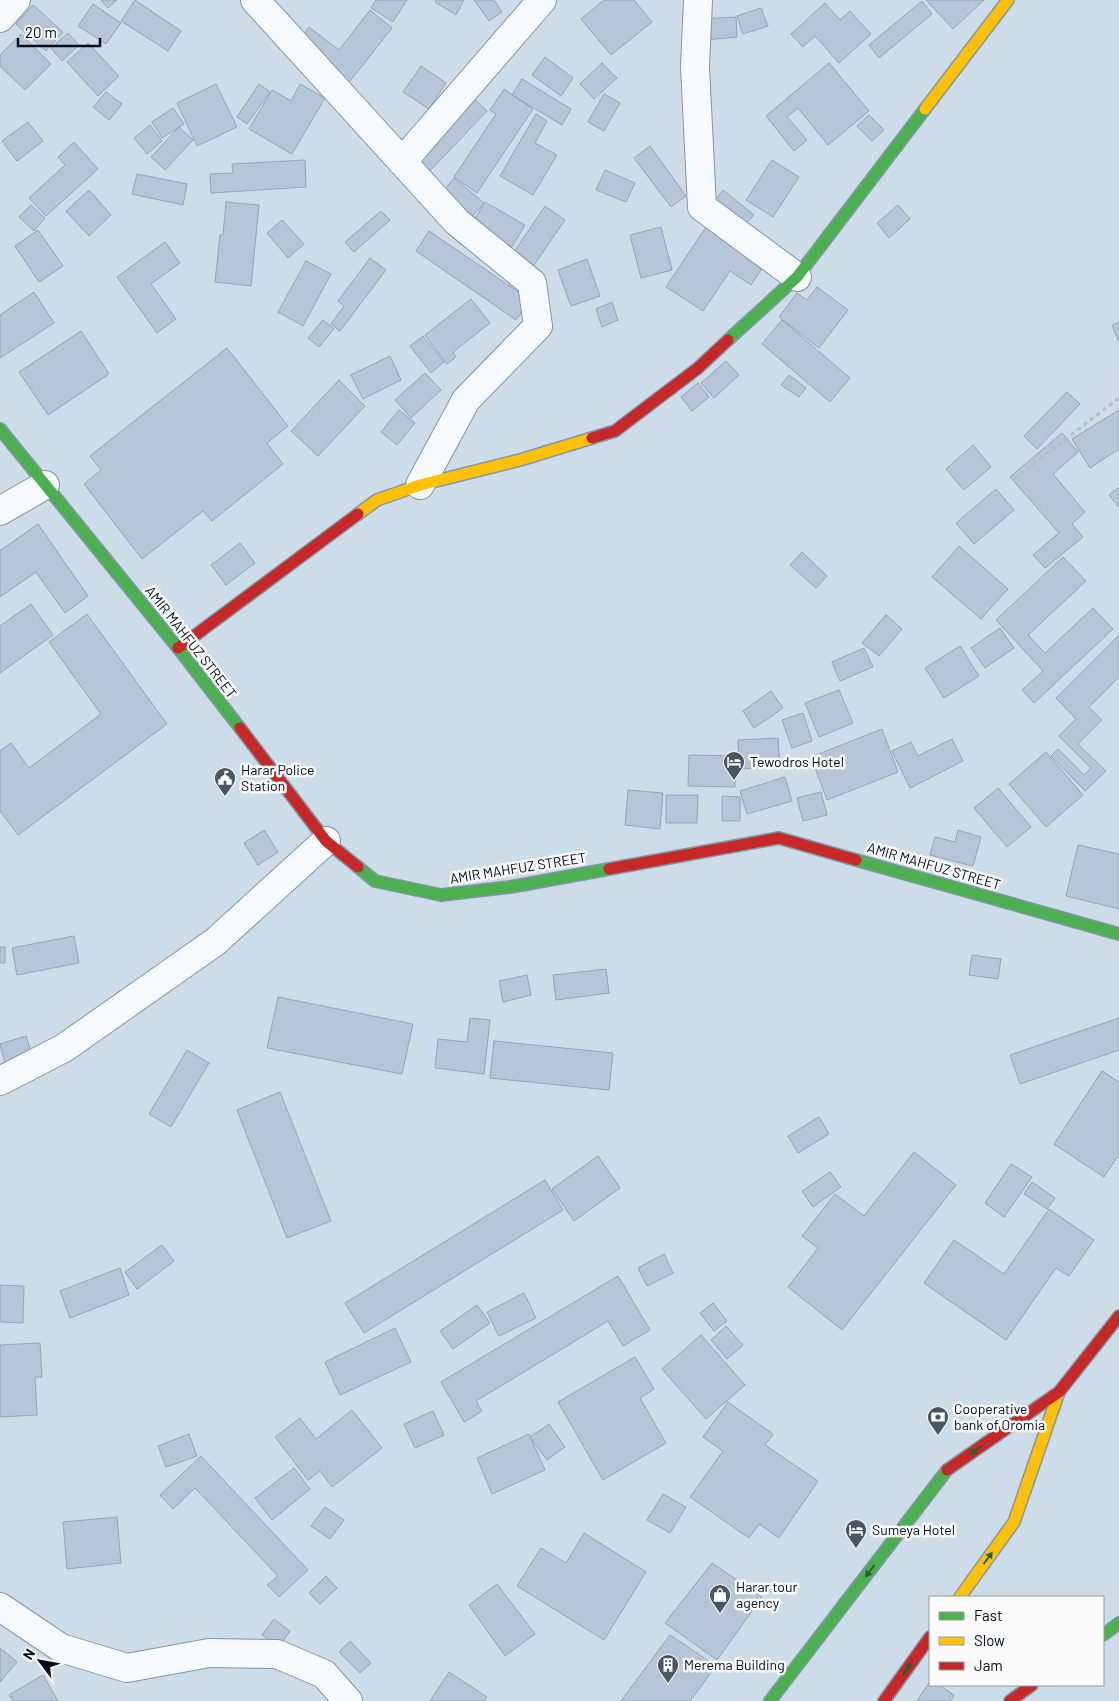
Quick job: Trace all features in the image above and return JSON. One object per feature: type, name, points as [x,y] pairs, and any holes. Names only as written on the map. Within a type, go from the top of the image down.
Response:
[{"type":"main road","points":[[178,648],[377,500],[615,431],[698,368],[797,277],[1008,0]]},
{"type":"main road","name":"AMIR MAHFUZ STREET","points":[[0,429],[178,648],[326,841],[375,881],[442,895],[510,887],[779,838],[1119,934]]},
{"type":"main road","points":[[770,1701],[947,1470],[1059,1392],[1119,1316]]},
{"type":"main road","points":[[961,1596],[1014,1522],[1059,1392]]},
{"type":"main road","points":[[1104,1634],[1119,1623]]},
{"type":"main road","points":[[884,1701],[929,1638]]},
{"type":"main road","points":[[1010,1701],[1031,1686]]},
{"type":"street","points":[[0,18],[16,0]]},
{"type":"street","points":[[402,162],[542,0]]},
{"type":"street","points":[[698,0],[695,68],[702,207],[797,277]]},
{"type":"street","points":[[267,5],[402,162],[457,222],[532,283],[538,326],[466,400],[420,486]]},
{"type":"street","points":[[0,512],[45,485]]},
{"type":"street","points":[[0,1081],[64,1048],[215,942],[326,841]]},
{"type":"street","points":[[0,1607],[61,1648],[127,1668],[209,1653],[277,1654],[324,1674],[348,1701]]},
{"type":"path","points":[[1014,479],[1119,398]]},
{"type":"building","points":[[101,0],[117,0],[108,8]]},
{"type":"building","points":[[135,0],[181,31],[168,51],[121,21]]},
{"type":"building","points":[[376,0],[407,0],[393,22],[371,8]]},
{"type":"building","points":[[436,0],[464,0],[456,15],[435,2]]},
{"type":"building","points":[[474,0],[494,0],[502,12],[489,21]]},
{"type":"building","points":[[604,0],[634,0],[652,22],[611,55],[581,19]]},
{"type":"building","points":[[926,0],[984,0],[953,29]]},
{"type":"building","points":[[922,1],[932,14],[879,58],[869,45]]},
{"type":"building","points":[[825,3],[840,20],[850,11],[871,34],[839,63],[815,36],[803,47],[791,34]]},
{"type":"building","points":[[93,4],[121,23],[106,44],[78,26]]},
{"type":"building","points":[[33,5],[63,32],[46,51],[16,24]]},
{"type":"building","points":[[761,8],[768,26],[743,34],[737,16]]},
{"type":"building","points":[[370,10],[392,28],[347,85],[296,44],[309,27],[339,50]]},
{"type":"building","points":[[736,17],[737,37],[705,40],[703,19]]},
{"type":"building","points":[[68,33],[79,45],[62,61],[51,48]]},
{"type":"building","points":[[21,34],[51,64],[25,90],[0,66],[0,55]]},
{"type":"building","points":[[88,43],[119,76],[98,96],[67,62]]},
{"type":"building","points":[[545,57],[573,78],[561,96],[532,75]]},
{"type":"building","points":[[602,63],[617,78],[594,99],[580,84]]},
{"type":"building","points":[[829,63],[869,111],[828,145],[798,108],[787,117],[807,140],[794,151],[766,116]]},
{"type":"building","points":[[421,66],[446,83],[429,109],[403,92]]},
{"type":"building","points":[[522,79],[571,109],[562,125],[512,95]]},
{"type":"building","points":[[216,84],[237,127],[197,146],[177,103]]},
{"type":"building","points":[[259,84],[270,92],[247,124],[237,117]]},
{"type":"building","points":[[300,84],[325,98],[292,154],[249,129],[272,90],[291,101]]},
{"type":"building","points":[[504,89],[533,109],[477,193],[454,177],[496,114],[490,110]]},
{"type":"building","points":[[106,92],[122,104],[109,120],[93,107]]},
{"type":"building","points":[[469,94],[487,111],[429,172],[411,155]]},
{"type":"building","points":[[604,94],[620,103],[604,131],[588,122]]},
{"type":"building","points":[[173,108],[184,124],[162,138],[152,122]]},
{"type":"building","points":[[536,114],[547,121],[535,143],[557,155],[533,195],[500,176]]},
{"type":"building","points":[[869,115],[884,130],[872,141],[857,126]]},
{"type":"building","points":[[28,122],[43,141],[17,161],[2,141]]},
{"type":"building","points":[[150,125],[162,141],[147,154],[134,138]]},
{"type":"building","points":[[179,127],[193,140],[165,170],[151,157]]},
{"type":"building","points":[[74,142],[98,169],[46,216],[29,198],[65,165],[58,157]]},
{"type":"building","points":[[650,146],[686,196],[671,207],[634,158]]},
{"type":"building","points":[[305,160],[306,187],[211,193],[210,174],[233,173],[232,164]]},
{"type":"building","points":[[772,160],[799,177],[773,217],[746,200]]},
{"type":"building","points":[[605,170],[635,183],[626,202],[596,190]]},
{"type":"building","points":[[137,174],[187,184],[183,205],[132,194]]},
{"type":"building","points":[[454,178],[484,203],[466,224],[436,200]]},
{"type":"building","points":[[89,190],[111,215],[89,236],[66,211]]},
{"type":"building","points":[[723,190],[754,215],[742,228],[712,204]]},
{"type":"building","points":[[226,202],[259,205],[251,286],[215,282],[220,235],[223,235]]},
{"type":"building","points":[[485,202],[525,225],[512,247],[472,224]]},
{"type":"building","points":[[31,205],[45,218],[34,231],[19,217]]},
{"type":"building","points":[[898,205],[910,219],[889,238],[877,223]]},
{"type":"building","points":[[545,206],[565,220],[530,271],[510,258]]},
{"type":"building","points":[[381,211],[390,220],[354,252],[345,242]]},
{"type":"building","points":[[282,220],[304,244],[288,258],[267,233]]},
{"type":"building","points":[[661,227],[672,270],[641,278],[630,235]]},
{"type":"building","points":[[706,227],[764,265],[751,285],[730,271],[703,311],[666,287]]},
{"type":"building","points":[[38,230],[63,266],[39,282],[15,246]]},
{"type":"building","points":[[429,231],[530,300],[516,320],[416,251]]},
{"type":"building","points":[[165,242],[180,263],[151,284],[176,319],[157,333],[117,277]]},
{"type":"building","points":[[370,258],[386,270],[340,331],[331,324],[344,306],[338,301]]},
{"type":"building","points":[[587,259],[600,296],[571,306],[558,270]]},
{"type":"building","points":[[306,261],[331,274],[303,326],[278,312]]},
{"type":"building","points":[[817,287],[848,310],[819,348],[779,317],[797,293],[807,300]]},
{"type":"building","points":[[34,292],[54,323],[0,358],[0,315]]},
{"type":"building","points":[[471,299],[490,323],[453,352],[456,357],[447,364],[425,335]]},
{"type":"building","points":[[612,302],[618,320],[602,327],[596,309]]},
{"type":"building","points":[[323,320],[334,329],[319,347],[308,338]]},
{"type":"building","points":[[782,320],[850,378],[830,402],[762,344]]},
{"type":"building","points":[[1119,322],[1119,342],[1112,325]]},
{"type":"building","points":[[81,331],[109,374],[48,415],[19,372]]},
{"type":"building","points":[[423,336],[444,362],[431,373],[410,346]]},
{"type":"building","points":[[227,348],[288,426],[267,443],[283,464],[212,521],[203,511],[142,559],[84,484],[101,470],[90,456]]},
{"type":"building","points":[[390,356],[401,380],[363,399],[351,375]]},
{"type":"building","points":[[726,361],[739,375],[714,398],[701,383]]},
{"type":"building","points":[[425,373],[441,390],[411,418],[395,400]]},
{"type":"building","points":[[789,375],[806,388],[799,397],[781,385]]},
{"type":"building","points":[[339,380],[365,406],[318,456],[291,431]]},
{"type":"building","points":[[698,383],[709,397],[692,411],[681,397]]},
{"type":"building","points":[[1067,392],[1080,404],[1037,449],[1024,436]]},
{"type":"building","points":[[399,410],[415,423],[397,445],[381,432]]},
{"type":"building","points":[[1119,410],[1119,449],[1090,468],[1072,439]]},
{"type":"building","points":[[1062,433],[1078,452],[1053,474],[1085,512],[1072,524],[1083,537],[1045,568],[1033,555],[1059,533],[1010,477]]},
{"type":"building","points":[[973,445],[991,467],[964,490],[946,469]]},
{"type":"building","points":[[1119,487],[1119,507],[1109,495]]},
{"type":"building","points":[[996,489],[1014,510],[974,544],[956,523]]},
{"type":"building","points":[[38,524],[88,596],[65,613],[36,572],[0,597],[0,549]]},
{"type":"building","points":[[240,543],[255,563],[226,585],[211,565]]},
{"type":"building","points":[[959,546],[1008,589],[981,619],[932,577]]},
{"type":"building","points":[[802,552],[827,576],[816,588],[790,565]]},
{"type":"building","points":[[1063,557],[1086,581],[1028,635],[1045,653],[1093,608],[1113,629],[1034,703],[1022,690],[1043,671],[996,620]]},
{"type":"building","points":[[31,604],[53,635],[0,673],[0,626]]},
{"type":"building","points":[[87,614],[167,724],[18,835],[0,811],[0,751],[11,743],[29,768],[101,714],[49,642]]},
{"type":"building","points":[[886,615],[902,629],[879,656],[862,643]]},
{"type":"building","points":[[1000,628],[1014,648],[985,668],[971,648]]},
{"type":"building","points":[[1119,635],[1119,677],[1089,707],[1102,720],[1078,744],[1106,771],[1085,791],[1051,756],[1058,749],[1084,775],[1091,768],[1059,736],[1076,719],[1056,698]]},
{"type":"building","points":[[960,646],[979,676],[944,698],[925,668]]},
{"type":"building","points":[[864,648],[873,667],[840,681],[832,662]]},
{"type":"building","points":[[839,690],[853,723],[819,737],[805,703]]},
{"type":"building","points":[[771,691],[783,708],[754,728],[743,711]]},
{"type":"building","points":[[803,713],[812,741],[792,748],[782,720]]},
{"type":"building","points":[[882,729],[898,772],[827,800],[811,757]]},
{"type":"building","points":[[778,738],[780,767],[739,769],[738,740]]},
{"type":"building","points":[[952,739],[963,761],[910,788],[892,751],[911,742],[918,756]]},
{"type":"building","points":[[1046,752],[1083,795],[1046,827],[1009,784]]},
{"type":"building","points":[[689,755],[736,756],[735,787],[688,786]]},
{"type":"building","points":[[785,777],[792,801],[747,814],[740,791]]},
{"type":"building","points":[[998,788],[1031,827],[1007,847],[974,808]]},
{"type":"building","points":[[628,790],[663,793],[660,829],[625,825]]},
{"type":"building","points":[[821,792],[827,815],[803,821],[797,798]]},
{"type":"building","points":[[666,795],[698,795],[697,823],[666,823]]},
{"type":"building","points":[[722,796],[740,797],[740,821],[722,821]]},
{"type":"building","points":[[264,830],[278,852],[258,865],[244,843]]},
{"type":"building","points":[[958,830],[981,837],[973,866],[930,855],[935,837],[955,842]]},
{"type":"building","points":[[1078,845],[1119,854],[1119,909],[1066,896]]},
{"type":"building","points":[[74,936],[79,963],[17,975],[12,948]]},
{"type":"building","points":[[0,947],[5,947],[5,963],[0,963]]},
{"type":"building","points":[[972,955],[1001,959],[998,979],[969,975]]},
{"type":"building","points":[[606,969],[609,993],[556,1000],[553,975]]},
{"type":"building","points":[[527,975],[531,995],[503,1002],[499,981]]},
{"type":"building","points":[[278,997],[413,1024],[402,1074],[267,1048]]},
{"type":"building","points":[[470,1018],[490,1020],[484,1074],[435,1068],[438,1039],[467,1042]]},
{"type":"building","points":[[1119,1018],[1119,1050],[1020,1084],[1010,1055]]},
{"type":"building","points":[[26,1036],[32,1055],[5,1063],[0,1044]]},
{"type":"building","points":[[494,1041],[613,1053],[609,1090],[490,1078]]},
{"type":"building","points":[[187,1050],[209,1063],[171,1127],[149,1114]]},
{"type":"building","points":[[1102,1071],[1119,1082],[1119,1154],[1104,1177],[1054,1144]]},
{"type":"building","points":[[280,1092],[331,1221],[287,1238],[237,1110]]},
{"type":"building","points":[[819,1117],[829,1134],[798,1153],[788,1136]]},
{"type":"building","points":[[914,1152],[956,1185],[842,1330],[788,1287],[818,1248],[802,1236],[835,1194],[864,1216]]},
{"type":"building","points":[[598,1156],[620,1188],[574,1221],[552,1189]]},
{"type":"building","points":[[1011,1164],[1032,1177],[1004,1217],[985,1203]]},
{"type":"building","points":[[830,1172],[841,1187],[813,1207],[802,1191]]},
{"type":"building","points":[[545,1180],[563,1210],[364,1333],[345,1303]]},
{"type":"building","points":[[1032,1182],[1055,1198],[1047,1209],[1024,1194]]},
{"type":"building","points":[[1049,1209],[1094,1240],[1069,1276],[1056,1268],[1006,1340],[924,1283],[954,1240],[1004,1274]]},
{"type":"building","points":[[162,1245],[174,1261],[137,1289],[125,1272]]},
{"type":"building","points":[[664,1254],[673,1273],[647,1286],[638,1268]]},
{"type":"building","points":[[120,1268],[129,1295],[70,1318],[60,1291]]},
{"type":"building","points":[[618,1276],[650,1330],[623,1346],[608,1321],[476,1401],[482,1411],[464,1422],[441,1382]]},
{"type":"building","points":[[0,1285],[24,1286],[23,1323],[0,1322]]},
{"type":"building","points":[[524,1293],[536,1318],[499,1336],[487,1312]]},
{"type":"building","points":[[713,1303],[727,1321],[714,1331],[700,1313]]},
{"type":"building","points":[[477,1305],[490,1323],[453,1349],[440,1331]]},
{"type":"building","points":[[726,1326],[743,1345],[727,1359],[711,1340]]},
{"type":"building","points":[[395,1328],[411,1362],[340,1395],[325,1362]]},
{"type":"building","points":[[701,1335],[745,1385],[706,1419],[662,1369]]},
{"type":"building","points":[[40,1343],[42,1377],[35,1377],[37,1415],[0,1417],[0,1345]]},
{"type":"building","points":[[635,1357],[654,1389],[640,1398],[666,1443],[603,1480],[558,1402]]},
{"type":"building","points":[[728,1402],[773,1434],[765,1445],[818,1481],[779,1538],[759,1524],[749,1538],[690,1497],[723,1451],[703,1437]]},
{"type":"building","points":[[352,1410],[382,1448],[332,1487],[320,1471],[308,1480],[275,1437],[300,1418],[316,1439]]},
{"type":"building","points":[[433,1411],[444,1435],[415,1448],[404,1424]]},
{"type":"building","points":[[549,1424],[565,1447],[547,1460],[530,1437]]},
{"type":"building","points":[[189,1434],[197,1456],[166,1467],[158,1446]]},
{"type":"building","points":[[529,1434],[545,1470],[492,1494],[477,1458]]},
{"type":"building","points":[[201,1456],[308,1570],[279,1597],[267,1585],[278,1576],[195,1488],[173,1509],[160,1495]]},
{"type":"building","points":[[294,1468],[310,1489],[272,1520],[255,1498]]},
{"type":"building","points":[[663,1494],[686,1507],[670,1533],[647,1520]]},
{"type":"building","points":[[325,1507],[344,1520],[330,1539],[311,1526]]},
{"type":"building","points":[[117,1517],[121,1563],[67,1569],[63,1522]]},
{"type":"building","points":[[584,1533],[646,1572],[604,1640],[517,1586],[541,1548],[566,1563]]},
{"type":"building","points":[[712,1563],[762,1597],[717,1660],[665,1623]]},
{"type":"building","points":[[326,1576],[337,1588],[320,1604],[309,1593]]},
{"type":"building","points":[[497,1584],[535,1634],[505,1656],[469,1605]]},
{"type":"building","points":[[274,1619],[290,1631],[279,1646],[262,1635]]},
{"type":"building","name":"Merema Building","points":[[670,1635],[716,1666],[690,1701],[621,1701]]},
{"type":"building","points":[[350,1641],[371,1663],[360,1673],[339,1652]]},
{"type":"building","points":[[0,1648],[17,1662],[0,1682]]},
{"type":"building","points":[[449,1672],[487,1697],[484,1701],[430,1701]]},
{"type":"building","points":[[43,1675],[58,1701],[13,1701],[9,1695]]},
{"type":"building","points":[[929,1683],[929,1686],[940,1686],[954,1695],[951,1701],[917,1701]]},
{"type":"traffic: fast","points":[[728,340],[797,277],[925,109]]},
{"type":"traffic: fast","points":[[0,429],[178,648],[240,728]]},
{"type":"traffic: fast","points":[[856,860],[1119,934]]},
{"type":"traffic: fast","points":[[358,867],[375,881],[441,895],[510,887],[609,869]]},
{"type":"traffic: fast","points":[[770,1701],[947,1470]]},
{"type":"traffic: fast","points":[[1104,1634],[1119,1623]]},
{"type":"traffic: slow","points":[[925,109],[1008,0]]},
{"type":"traffic: slow","points":[[358,514],[377,500],[420,485],[520,460],[592,438]]},
{"type":"traffic: slow","points":[[961,1596],[1014,1522],[1059,1392]]},
{"type":"traffic: jam","points":[[592,438],[615,431],[698,368],[728,340]]},
{"type":"traffic: jam","points":[[178,648],[358,514]]},
{"type":"traffic: jam","points":[[240,728],[326,841],[358,867]]},
{"type":"traffic: jam","points":[[609,869],[779,838],[856,860]]},
{"type":"traffic: jam","points":[[947,1470],[1059,1392],[1119,1316]]},
{"type":"traffic: jam","points":[[884,1701],[929,1638]]},
{"type":"traffic: jam","points":[[1010,1701],[1031,1686]]},
{"type":"place","name":"Tewodros Hotel","points":[[734,781]]},
{"type":"place","name":"Harar Police Station","points":[[225,797]]},
{"type":"place","name":"Cooperative bank of Oromia","points":[[938,1436]]},
{"type":"place","name":"Sumeya Hotel","points":[[856,1549]]},
{"type":"place","name":"Harar tour agency","points":[[720,1614]]},
{"type":"place","name":"Merema Building","points":[[668,1684]]}]
